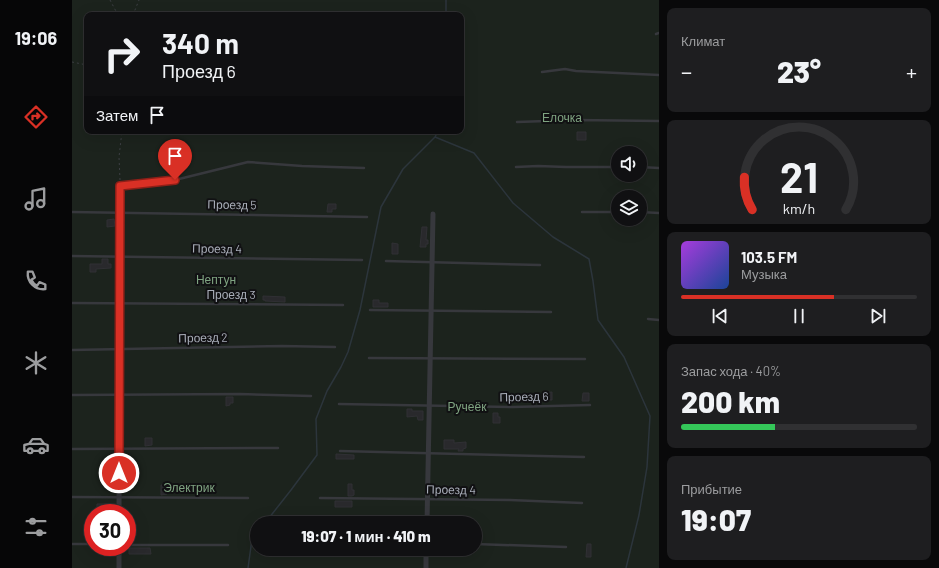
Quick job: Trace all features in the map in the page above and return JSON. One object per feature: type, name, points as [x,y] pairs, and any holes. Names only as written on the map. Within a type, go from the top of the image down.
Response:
[{"type":"street","points":[[119,504],[120,186]]},
{"type":"street","points":[[427,516],[433,214]]},
{"type":"street","points":[[119,556],[119,568]]},
{"type":"street","points":[[426,556],[426,568]]},
{"type":"lane","points":[[542,72],[565,69],[576,71],[659,75]]},
{"type":"lane","points":[[517,122],[575,120],[659,121]]},
{"type":"lane","points":[[120,186],[175,180],[248,162],[302,166],[364,168]]},
{"type":"lane","points":[[516,167],[611,167]]},
{"type":"lane","points":[[647,168],[659,168]]},
{"type":"lane","name":"Проезд 5","points":[[72,212],[367,217]]},
{"type":"lane","points":[[582,212],[611,212]]},
{"type":"lane","points":[[647,212],[659,213]]},
{"type":"lane","name":"Проезд 4","points":[[72,256],[362,260]]},
{"type":"lane","points":[[386,262],[540,265]]},
{"type":"lane","name":"Проезд 3","points":[[72,303],[343,305]]},
{"type":"lane","points":[[370,310],[551,312]]},
{"type":"lane","points":[[648,319],[659,320]]},
{"type":"lane","name":"Проезд 2","points":[[72,350],[282,346],[335,347]]},
{"type":"lane","points":[[369,358],[585,359]]},
{"type":"lane","points":[[72,395],[240,394],[311,396]]},
{"type":"lane","name":"Проезд 6","points":[[339,404],[514,407],[590,405]]},
{"type":"lane","points":[[72,449],[278,448]]},
{"type":"lane","points":[[340,451],[584,457]]},
{"type":"lane","points":[[72,497],[248,498]]},
{"type":"lane","name":"Проезд 4","points":[[320,498],[427,498],[582,503]]},
{"type":"lane","points":[[72,544],[84,544]]},
{"type":"lane","points":[[136,544],[228,545]]},
{"type":"lane","points":[[482,544],[566,547]]},
{"type":"path","points":[[110,0],[116,12]]},
{"type":"path","points":[[134,12],[139,0]]},
{"type":"path","points":[[72,62],[84,64]]},
{"type":"path","points":[[120,186],[118,157],[122,134]]},
{"type":"green space","points":[[72,0],[659,0],[659,568],[72,568]]},
{"type":"building","points":[[577,132],[586,132],[586,140],[577,140]]},
{"type":"building","points":[[328,204],[336,204],[336,209],[332,209],[332,212],[327,212]]},
{"type":"building","points":[[114,219],[115,226],[107,227],[107,220]]},
{"type":"building","points":[[422,227],[427,227],[426,240],[428,240],[428,244],[426,244],[426,247],[420,247]]},
{"type":"building","points":[[392,243],[398,244],[398,254],[392,254]]},
{"type":"building","points":[[102,259],[108,259],[108,264],[111,264],[111,268],[96,269],[96,272],[90,272],[90,264],[102,264]]},
{"type":"building","points":[[263,296],[285,297],[285,302],[265,301],[263,300]]},
{"type":"building","points":[[373,300],[379,300],[379,303],[388,303],[388,307],[373,307]]},
{"type":"building","points":[[552,392],[552,400],[545,400],[544,393]]},
{"type":"building","points":[[583,393],[589,393],[589,401],[582,401]]},
{"type":"building","points":[[226,397],[233,397],[233,403],[226,406]]},
{"type":"building","points":[[407,409],[412,409],[412,411],[423,411],[423,420],[418,420],[417,416],[407,417]]},
{"type":"building","points":[[493,413],[498,413],[500,423],[493,423]]},
{"type":"building","points":[[145,438],[152,438],[152,445],[145,446]]},
{"type":"building","points":[[444,440],[454,440],[454,443],[466,442],[466,448],[463,449],[463,451],[458,451],[459,449],[444,449]]},
{"type":"building","points":[[336,454],[354,455],[354,459],[336,459]]},
{"type":"building","points":[[348,484],[352,484],[352,490],[354,490],[354,495],[352,496],[348,496]]},
{"type":"building","points":[[161,485],[167,485],[167,494],[161,495]]},
{"type":"building","points":[[335,501],[352,501],[352,507],[335,507]]},
{"type":"building","points":[[587,544],[591,544],[591,557],[586,557]]},
{"type":"building","points":[[136,548],[150,548],[151,554],[136,554]]},
{"type":"waterway","points":[[446,0],[446,12]]},
{"type":"waterway","points":[[271,516],[317,455],[316,419],[327,391],[348,352],[360,310],[381,207],[403,169],[436,134]]},
{"type":"waterway","points":[[435,137],[474,153],[513,203],[553,237],[589,259],[598,320],[624,357],[650,416],[647,467],[639,515],[626,568]]},
{"type":"waterway","points":[[248,568],[250,554]]},
{"type":"route","points":[[119,473],[120,186],[175,180]]},
{"type":"park label","name":"Елочка","points":[[562,118]]},
{"type":"park label","name":"Нептун","points":[[216,280]]},
{"type":"park label","name":"Ручеёк","points":[[467,407]]},
{"type":"park label","name":"Электрик","points":[[189,488]]}]
